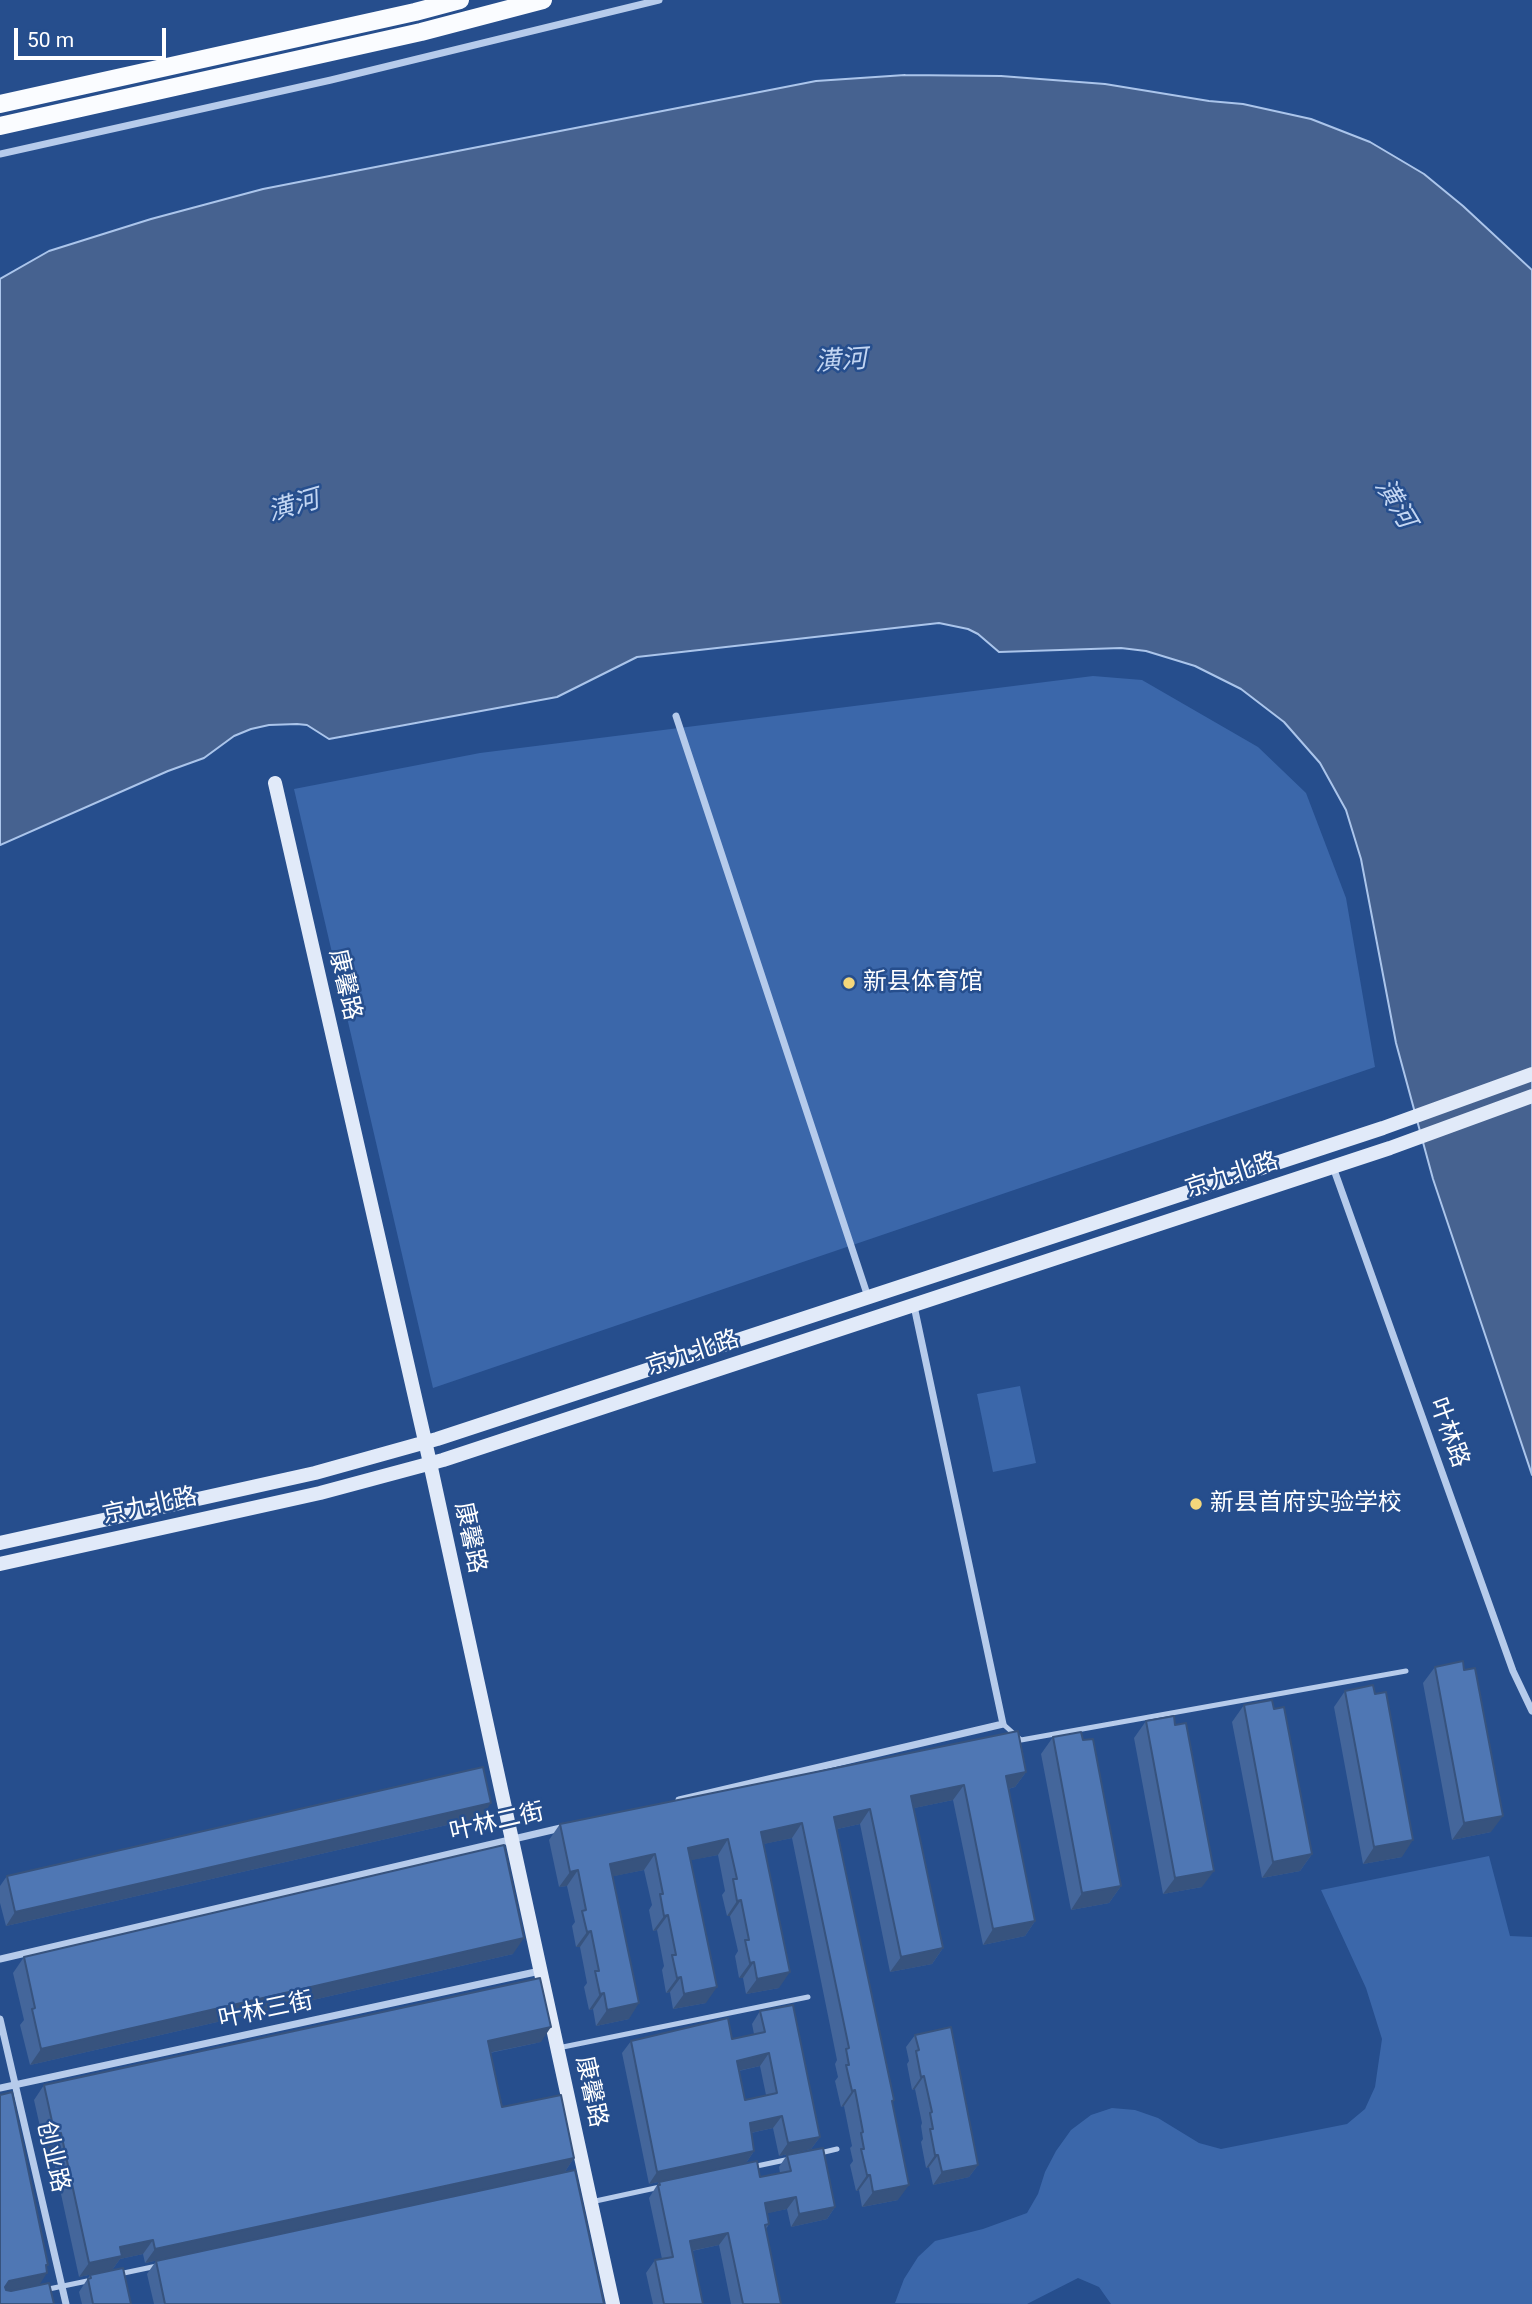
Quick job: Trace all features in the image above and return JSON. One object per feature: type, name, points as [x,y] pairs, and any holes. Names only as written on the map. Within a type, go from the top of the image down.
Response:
[{"type":"main road","points":[[0,104],[460,0]]},
{"type":"main road","points":[[0,126],[421,32],[543,0]]},
{"type":"main road","name":"康馨路","points":[[275,782],[430,1463],[558,2049],[578,2174],[591,2202],[613,2304]]},
{"type":"main road","name":"京九北路","points":[[0,1543],[315,1473],[424,1443],[1383,1128],[1532,1074]]},
{"type":"main road","name":"京九北路","points":[[0,1564],[320,1493],[430,1463],[1390,1149],[1532,1096]]},
{"type":"street","points":[[0,154],[331,80],[659,0]]},
{"type":"street","points":[[676,716],[868,1297]]},
{"type":"street","name":"叶林路","points":[[1333,1167],[1513,1671],[1532,1711]]},
{"type":"street","points":[[671,1802],[1003,1724],[913,1305]]},
{"type":"street","name":"叶林二街","points":[[0,1959],[578,1824]]},
{"type":"street","name":"叶林三街","points":[[0,2088],[540,1971]]},
{"type":"street","name":"创业路","points":[[0,2019],[66,2304]]},
{"type":"lane","points":[[1003,1724],[1021,1740],[1406,1671]]},
{"type":"lane","points":[[558,2049],[808,1997]]},
{"type":"lane","points":[[810,2155],[837,2149]]},
{"type":"lane","points":[[741,2170],[796,2158]]},
{"type":"lane","points":[[591,2202],[673,2184]]},
{"type":"lane","points":[[116,2275],[169,2263]]},
{"type":"lane","points":[[37,2292],[102,2278]]},
{"type":"shaded area","name":"新县体育馆","points":[[1093,676],[1142,680],[1258,747],[1306,793],[1346,898],[1375,1067],[433,1388],[294,789],[480,753]]},
{"type":"shaded area","points":[[1020,1386],[1036,1463],[993,1472],[977,1394]]},
{"type":"shaded area","points":[[1489,1856],[1510,1936],[1532,1937],[1532,2304],[1111,2304],[1099,2287],[1078,2278],[1027,2304],[895,2303],[904,2279],[918,2257],[935,2241],[983,2229],[1027,2213],[1056,2151],[1071,2130],[1091,2115],[1112,2108],[1135,2110],[1158,2118],[1199,2143],[1221,2149],[1347,2124],[1365,2109],[1375,2087],[1382,2039],[1366,1988],[1321,1890]]},
{"type":"water","name":"潢河","points":[[905,75],[1001,76],[1105,84],[1243,104],[1311,119],[1370,142],[1424,174],[1532,270],[1532,1475],[1433,1179],[1396,1043],[1361,859],[1346,810],[1320,763],[1284,722],[1241,689],[1195,666],[1146,651],[1121,648],[999,652],[968,629],[939,623],[637,657],[557,697],[329,739],[307,725],[269,725],[251,729],[234,736],[204,758],[168,771],[0,845],[0,279],[49,251],[151,219],[263,189],[816,81]]},
{"type":"building","points":[[1463,1661],[1464,1670],[1475,1668],[1503,1816],[1464,1823],[1435,1667]]},
{"type":"building","points":[[1373,1685],[1375,1694],[1386,1692],[1413,1840],[1374,1847],[1345,1691]]},
{"type":"building","points":[[1272,1700],[1274,1709],[1284,1707],[1312,1854],[1273,1862],[1244,1705]]},
{"type":"building","points":[[1174,1716],[1175,1725],[1186,1723],[1214,1871],[1175,1878],[1146,1721]]},
{"type":"building","points":[[1018,1731],[1026,1772],[1006,1776],[1035,1921],[993,1929],[964,1785],[911,1796],[943,1948],[901,1957],[870,1809],[834,1817],[894,2100],[892,2101],[909,2185],[873,2192],[870,2175],[867,2175],[861,2149],[864,2149],[863,2132],[855,2090],[852,2091],[846,2065],[849,2065],[846,2049],[849,2048],[802,1823],[761,1832],[790,1972],[757,1979],[754,1962],[750,1963],[745,1940],[749,1940],[741,1900],[737,1901],[733,1879],[737,1879],[728,1839],[688,1848],[717,1987],[684,1994],[681,1977],[677,1978],[672,1955],[676,1955],[668,1915],[664,1916],[660,1894],[663,1894],[655,1854],[610,1864],[639,2003],[607,2010],[604,1993],[600,1994],[595,1971],[599,1971],[591,1931],[587,1932],[582,1911],[586,1910],[578,1870],[570,1872],[560,1824]]},
{"type":"building","points":[[1081,1732],[1083,1740],[1093,1739],[1121,1886],[1082,1893],[1053,1737]]},
{"type":"building","points":[[483,1767],[491,1803],[15,1912],[7,1876]]},
{"type":"building","points":[[504,1845],[524,1938],[41,2049],[24,1957]]},
{"type":"building","points":[[540,1978],[551,2027],[488,2041],[502,2107],[561,2095],[574,2158],[155,2249],[153,2240],[120,2247],[122,2256],[89,2263],[61,2133],[55,2135],[44,2085]]},
{"type":"building","points":[[793,2005],[820,2137],[788,2143],[782,2116],[750,2123],[754,2151],[657,2172],[631,2041],[728,2018],[732,2039],[765,2032],[760,2011]],"holes":[[[769,2053],[777,2093],[745,2100],[737,2061]]]},
{"type":"building","points":[[951,2027],[978,2165],[942,2172],[938,2155],[935,2155],[930,2129],[933,2129],[932,2112],[924,2076],[921,2077],[915,2035]]},
{"type":"building","points":[[12,2092],[48,2265],[47,2273],[9,2281],[5,2287],[11,2291],[49,2283],[54,2304],[0,2304],[0,2095]]},
{"type":"building","points":[[823,2148],[835,2207],[799,2214],[796,2197],[765,2203],[769,2224],[765,2225],[781,2304],[743,2304],[728,2233],[690,2241],[703,2304],[664,2304],[655,2260],[673,2257],[659,2182],[757,2161],[760,2177],[791,2171],[787,2155]]},
{"type":"building","points":[[575,2170],[604,2304],[165,2304],[156,2261]]},
{"type":"building","points":[[123,2268],[131,2304],[93,2304],[88,2279],[91,2278],[90,2275]]},
{"type":"place","name":"新县体育馆","points":[[849,983]]},
{"type":"place","name":"新县首府实验学校","points":[[1196,1504]]}]
